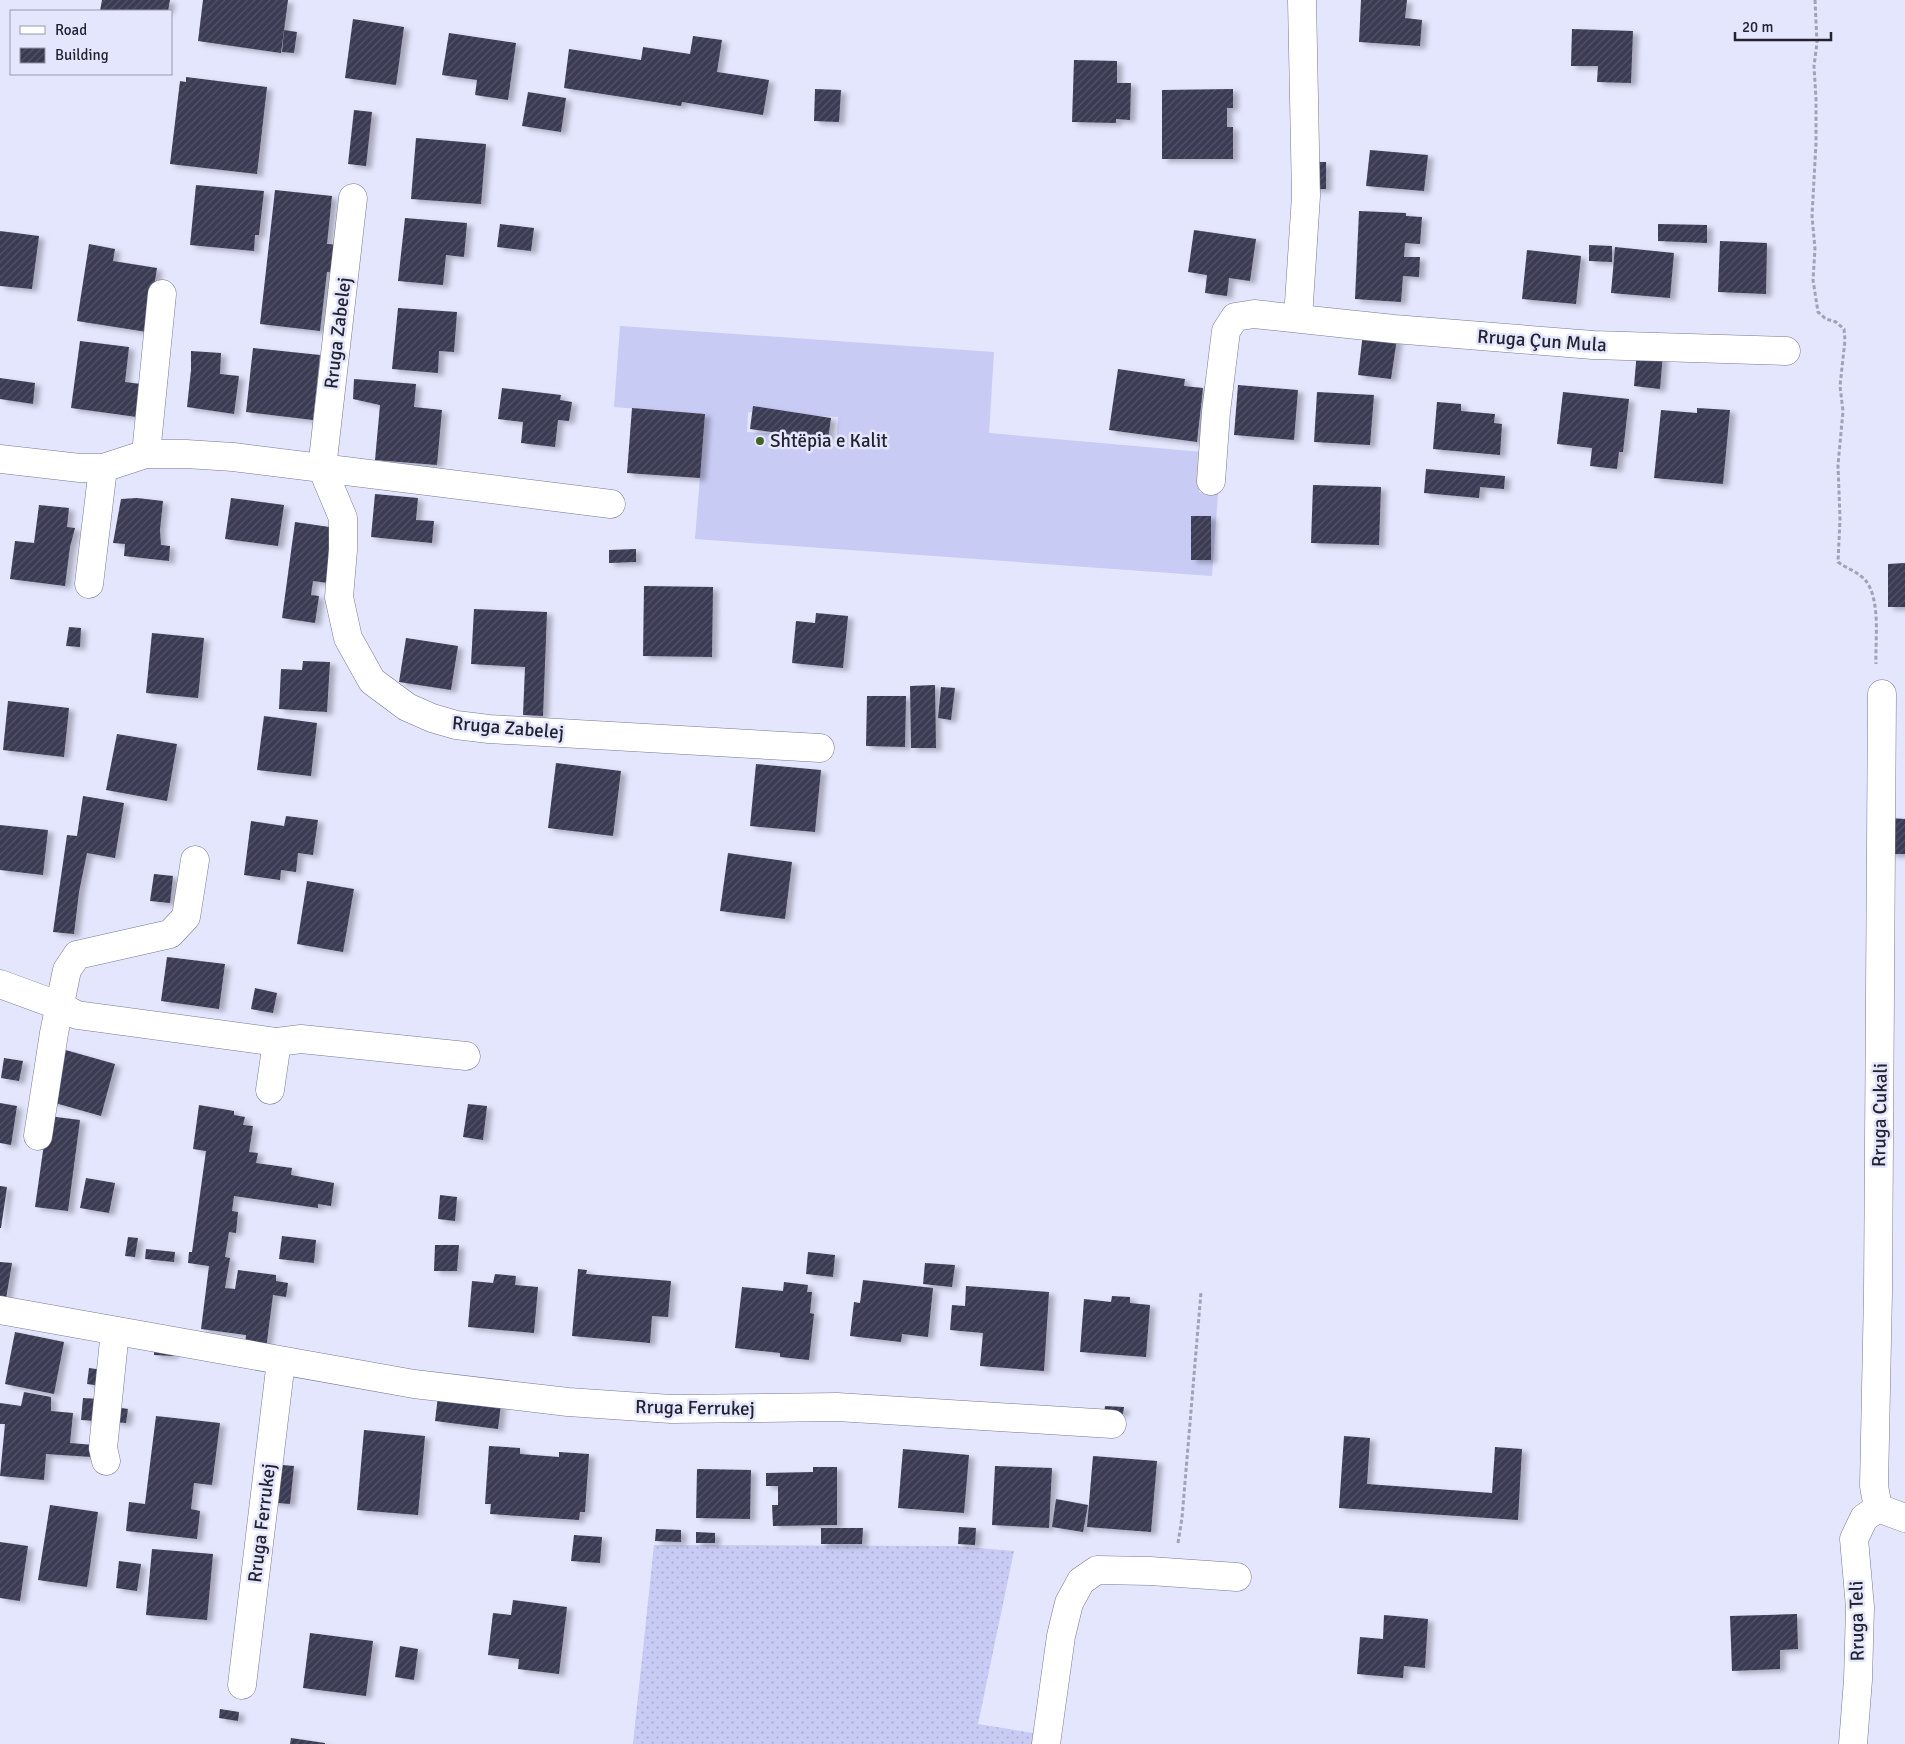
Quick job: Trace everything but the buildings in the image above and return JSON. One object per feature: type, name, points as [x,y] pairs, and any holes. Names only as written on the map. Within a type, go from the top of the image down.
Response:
[{"type":"street","points":[[1298,318],[1306,196],[1302,0]]},
{"type":"street","name":"Rruga Zabelej","points":[[353,198],[322,468],[343,518],[343,550],[339,597],[348,638],[372,681],[407,707],[432,718],[456,725],[489,729],[820,748]]},
{"type":"street","points":[[146,454],[162,294]]},
{"type":"street","name":"Rruga Çun Mula","points":[[1211,480],[1216,412],[1226,331],[1235,317],[1254,314],[1394,329],[1593,345],[1786,351]]},
{"type":"street","points":[[0,459],[80,468],[102,468],[146,454],[233,457],[611,504]]},
{"type":"street","points":[[89,584],[102,468]]},
{"type":"street","name":"Rruga Cukali","points":[[1878,1508],[1874,1486],[1878,1273],[1882,694]]},
{"type":"street","points":[[38,1136],[54,1033],[67,970],[77,955],[170,934],[186,917],[195,860]]},
{"type":"street","points":[[0,984],[77,1014],[276,1042],[301,1039],[466,1056]]},
{"type":"street","points":[[270,1090],[276,1042]]},
{"type":"street","name":"Rruga Ferrukej","points":[[0,1310],[414,1384],[636,1408],[837,1407],[1112,1424]]},
{"type":"street","points":[[106,1461],[103,1448],[115,1331]]},
{"type":"street","name":"Rruga Ferrukej","points":[[242,1685],[281,1361]]},
{"type":"street","points":[[1878,1508],[1905,1518]]},
{"type":"street","name":"Rruga Teli","points":[[1853,1744],[1858,1680],[1860,1607],[1854,1540],[1864,1518],[1878,1508]]},
{"type":"street","points":[[1046,1744],[1061,1636],[1069,1603],[1081,1582],[1097,1570],[1237,1578]]},
{"type":"path","points":[[1815,0],[1817,33],[1814,72],[1816,143],[1812,216],[1815,249],[1813,280],[1818,312],[1844,329],[1846,340],[1840,386],[1842,421],[1838,465],[1840,519],[1838,562],[1865,580],[1871,589],[1876,610],[1876,674],[1882,694]]},
{"type":"path","points":[[1175,1573],[1182,1518],[1200,1292]]},
{"type":"shaded area","points":[[620,326],[994,352],[989,433],[1202,452],[1199,492],[1218,494],[1212,576],[695,539],[705,414],[614,407]],"holes":[[[748,412],[838,417],[836,446],[817,445],[817,436],[747,432]]]},
{"type":"shaded area","points":[[654,1545],[956,1546],[1014,1551],[978,1724],[1039,1734],[1037,1744],[633,1744]]},
{"type":"place","name":"Shtëpia e Kalit","points":[[760,441]]}]
